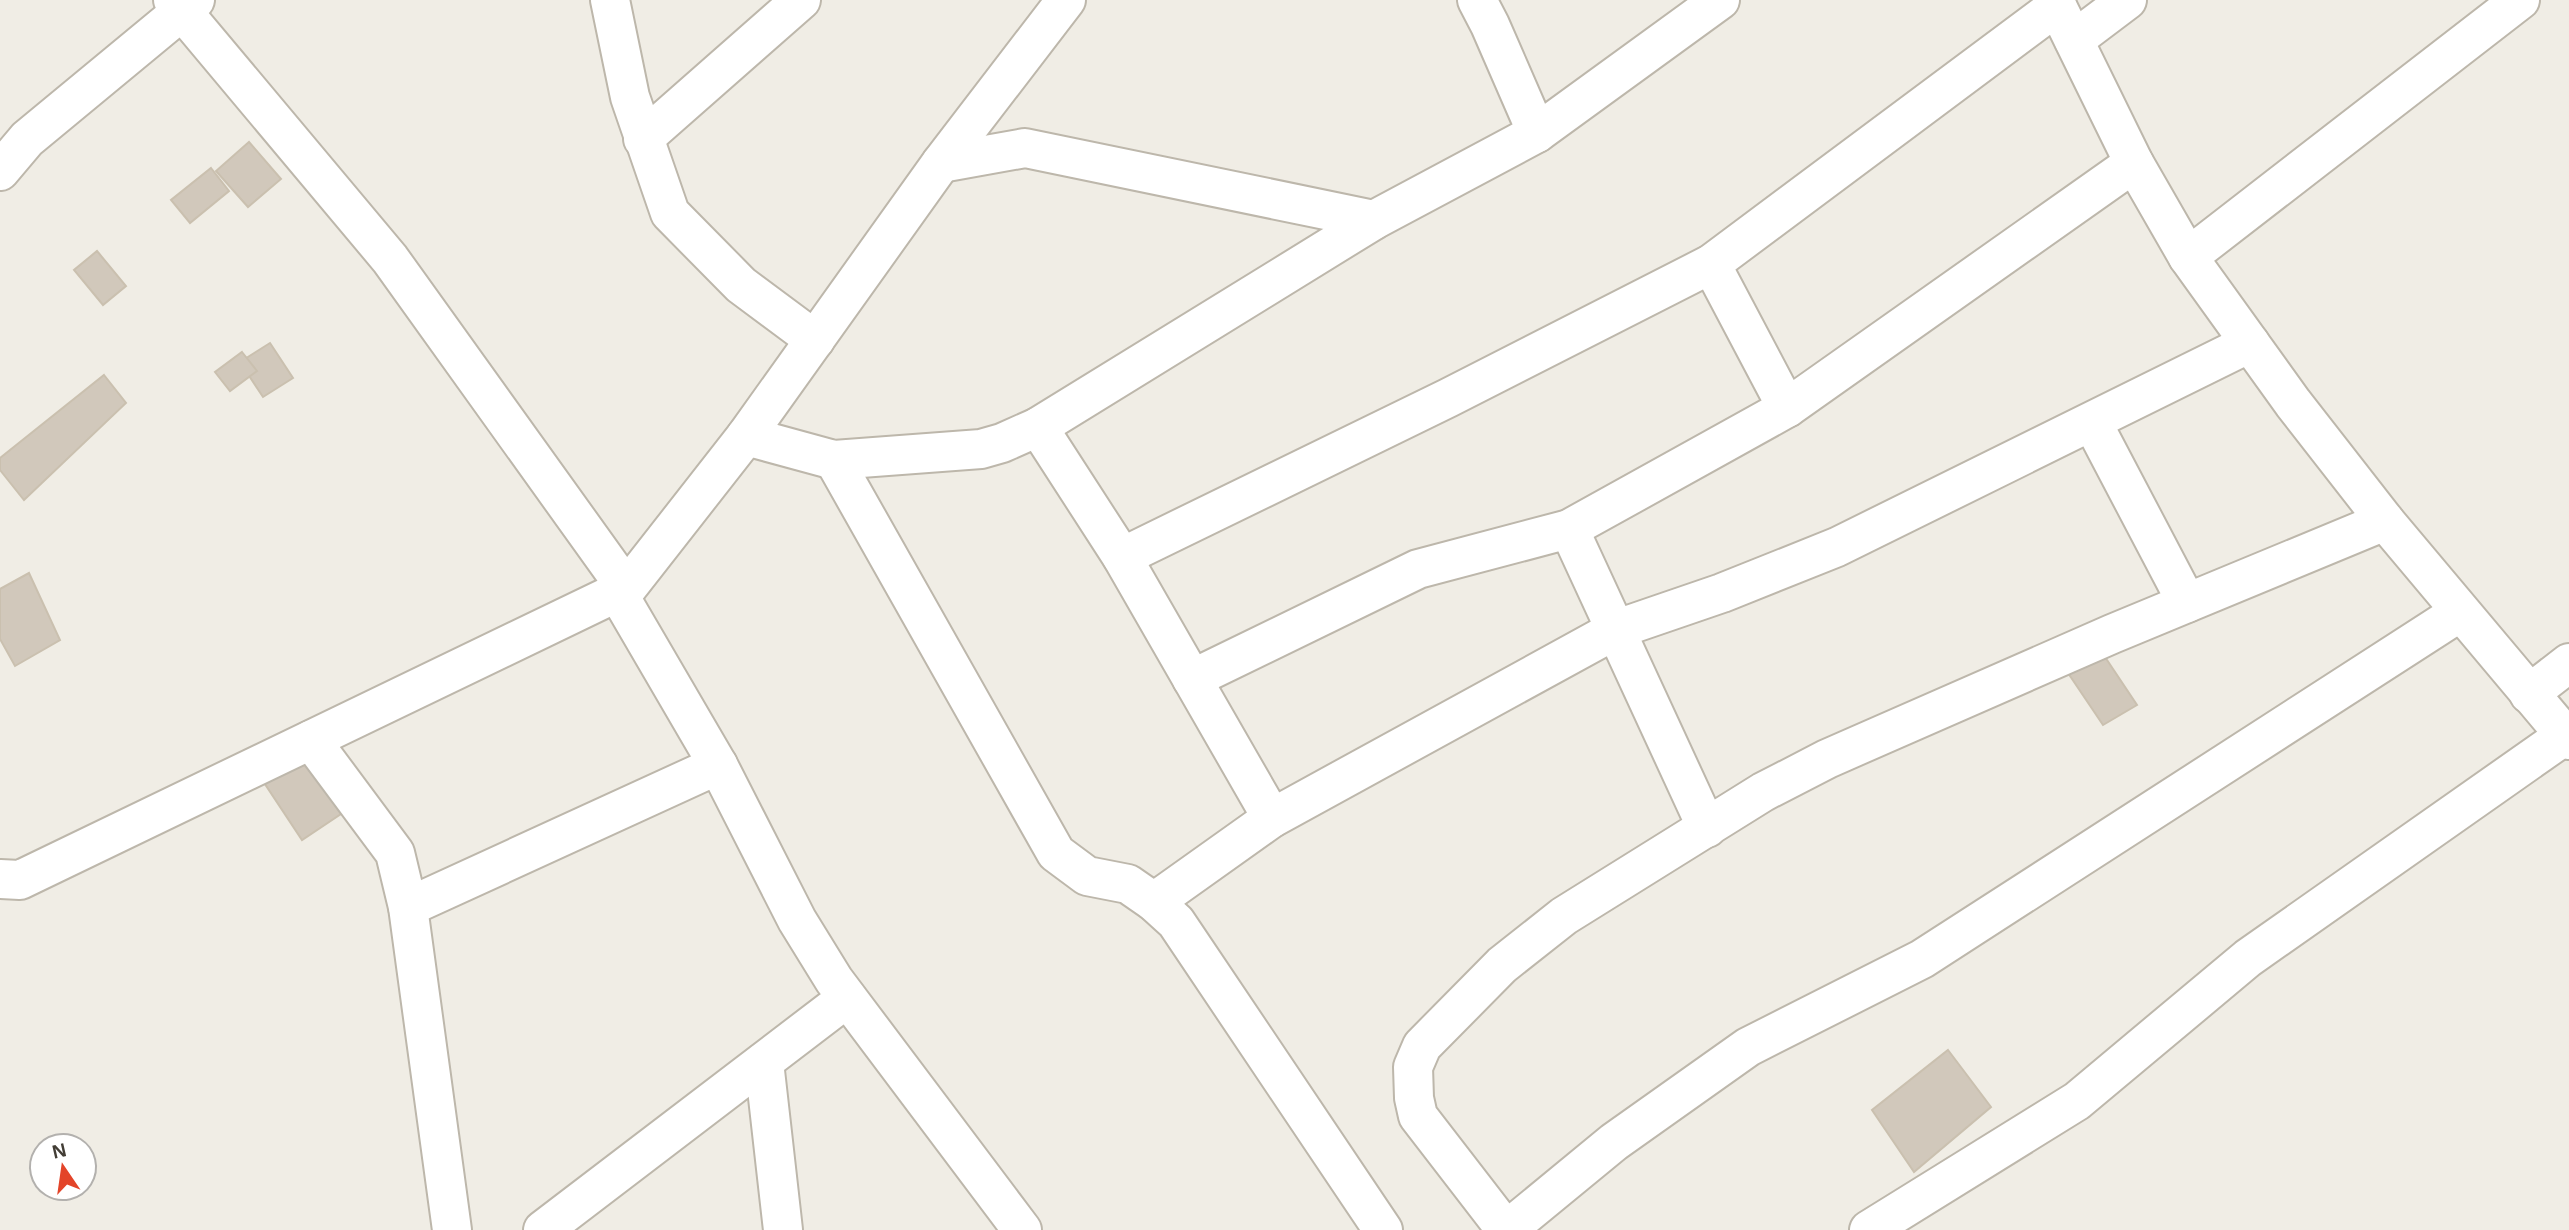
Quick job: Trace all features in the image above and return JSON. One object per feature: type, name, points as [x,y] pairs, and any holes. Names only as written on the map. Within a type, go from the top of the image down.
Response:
[{"type":"street","points":[[610,0],[630,97],[670,213],[741,285],[815,340]]},
{"type":"street","points":[[643,139],[801,0]]},
{"type":"street","points":[[0,879],[20,880],[623,593],[746,436],[941,163],[1066,0]]},
{"type":"street","points":[[1477,0],[1537,133]]},
{"type":"street","points":[[746,436],[834,460],[981,449],[1038,427],[1374,220],[1537,133],[1720,0]]},
{"type":"street","points":[[2074,40],[2127,0]]},
{"type":"street","points":[[2188,257],[2521,0]]},
{"type":"street","points":[[1122,557],[1448,398],[1711,264],[2055,3],[2134,163],[2188,257],[2293,403],[2385,521],[2566,738],[2248,958],[2077,1101],[1869,1230]]},
{"type":"street","points":[[0,170],[27,139],[182,4],[390,259],[623,593],[719,765],[796,920],[848,998],[1014,1227]]},
{"type":"street","points":[[941,163],[1026,148],[1374,220]]},
{"type":"street","points":[[1192,679],[1418,569],[1569,529],[1787,408],[2134,163]]},
{"type":"street","points":[[1711,264],[1787,408]]},
{"type":"street","points":[[1154,902],[1272,818],[1617,629],[1722,593],[1837,547],[2250,343]]},
{"type":"street","points":[[2092,422],[2187,603]]},
{"type":"street","points":[[1038,427],[1122,557],[1272,818]]},
{"type":"street","points":[[834,460],[1056,853],[1087,876],[1128,884],[1176,922],[1383,1230]]},
{"type":"street","points":[[2385,521],[2187,603],[1827,759],[1763,792],[1564,916],[1502,965],[1422,1046],[1413,1067],[1414,1098],[1418,1116],[1507,1230],[1614,1142],[1748,1048],[1922,959],[2460,612]]},
{"type":"street","points":[[1569,529],[1707,828]]},
{"type":"street","points":[[2529,694],[2569,663]]},
{"type":"street","points":[[311,740],[395,853],[408,907],[452,1230]]},
{"type":"street","points":[[408,907],[719,765]]},
{"type":"street","points":[[543,1230],[848,998]]},
{"type":"street","points":[[764,1062],[783,1230]]},
{"type":"building","points":[[249,142],[281,179],[248,207],[216,171]]},
{"type":"building","points":[[211,168],[229,191],[190,223],[171,200]]},
{"type":"building","points":[[97,251],[126,286],[103,305],[74,270]]},
{"type":"building","points":[[270,343],[293,378],[263,397],[240,362]]},
{"type":"building","points":[[242,352],[257,371],[230,391],[215,372]]},
{"type":"building","points":[[104,375],[126,403],[24,500],[0,470],[0,458]]},
{"type":"building","points":[[29,573],[60,640],[15,666],[0,639],[0,589]]},
{"type":"building","points":[[2095,642],[2137,705],[2103,725],[2062,664]]},
{"type":"building","points":[[301,752],[341,814],[302,840],[259,775]]},
{"type":"building","points":[[1948,1050],[1991,1107],[1914,1172],[1872,1110]]}]
